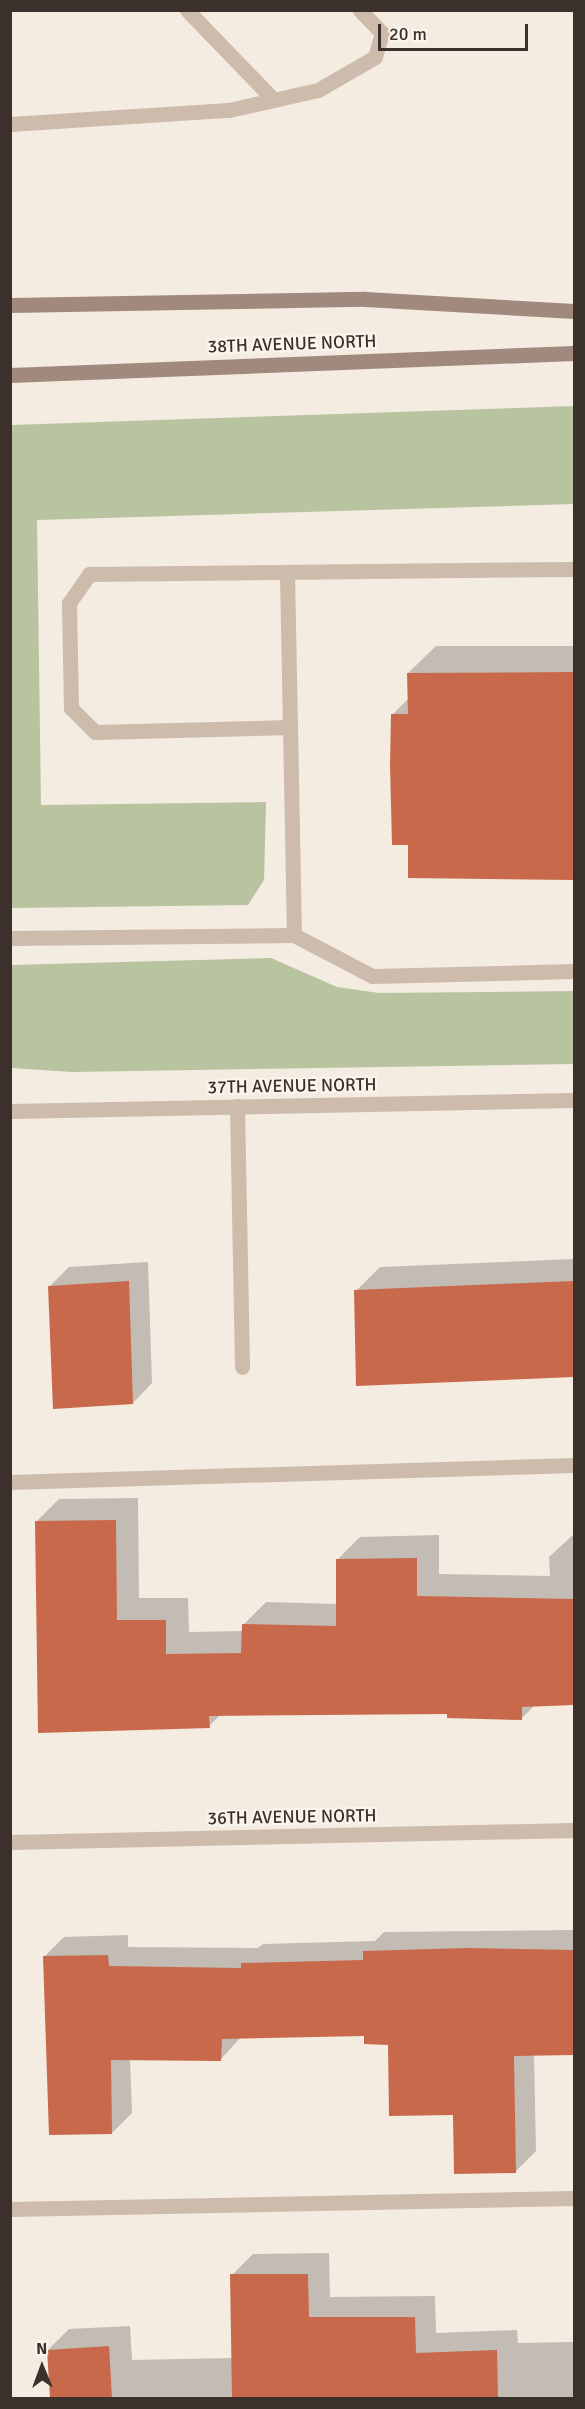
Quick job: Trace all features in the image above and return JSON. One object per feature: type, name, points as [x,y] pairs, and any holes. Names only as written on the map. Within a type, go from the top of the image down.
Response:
[{"type":"main road","points":[[10,305],[365,298],[574,311]]},
{"type":"main road","name":"38TH AVENUE NORTH","points":[[10,375],[574,353]]},
{"type":"street","points":[[188,10],[274,100]]},
{"type":"street","points":[[10,124],[229,110],[318,90],[375,57],[382,33],[360,10]]},
{"type":"street","points":[[290,727],[95,732],[71,708],[69,603],[89,574],[574,569]]},
{"type":"street","points":[[287,572],[294,935]]},
{"type":"street","points":[[10,938],[294,935],[372,976],[574,971]]},
{"type":"street","name":"37TH AVENUE NORTH","points":[[10,1111],[574,1100]]},
{"type":"street","points":[[237,1106],[242,1367]]},
{"type":"street","points":[[10,1482],[574,1465]]},
{"type":"street","name":"36TH AVENUE NORTH","points":[[10,1842],[574,1830]]},
{"type":"street","points":[[10,2209],[574,2198]]},
{"type":"green space","points":[[574,406],[574,504],[37,520],[41,805],[266,802],[264,880],[248,905],[11,908],[11,425]]},
{"type":"green space","points":[[271,958],[337,987],[379,993],[574,991],[574,1064],[72,1072],[11,1068],[11,965]]},
{"type":"building","points":[[574,672],[574,880],[408,878],[408,845],[392,845],[390,765],[391,714],[408,714],[407,673]]},
{"type":"building","points":[[129,1281],[133,1404],[53,1409],[48,1286]]},
{"type":"building","points":[[574,1281],[574,1377],[356,1386],[354,1290]]},
{"type":"building","points":[[116,1520],[117,1620],[166,1620],[166,1654],[241,1653],[242,1624],[336,1626],[336,1559],[417,1558],[417,1596],[574,1599],[574,1705],[522,1707],[522,1720],[447,1718],[447,1714],[209,1716],[210,1728],[38,1733],[35,1521]]},
{"type":"building","points":[[467,1948],[574,1950],[574,2055],[514,2056],[516,2173],[454,2174],[453,2115],[389,2116],[388,2045],[364,2044],[364,2036],[222,2039],[221,2061],[111,2060],[112,2134],[49,2135],[43,1956],[108,1955],[109,1966],[241,1968],[241,1963],[363,1960],[363,1951]]},
{"type":"building","points":[[230,2274],[308,2274],[309,2317],[415,2317],[416,2353],[497,2350],[498,2398],[232,2398]]},
{"type":"building","points":[[109,2346],[112,2398],[50,2398],[47,2350]]}]
